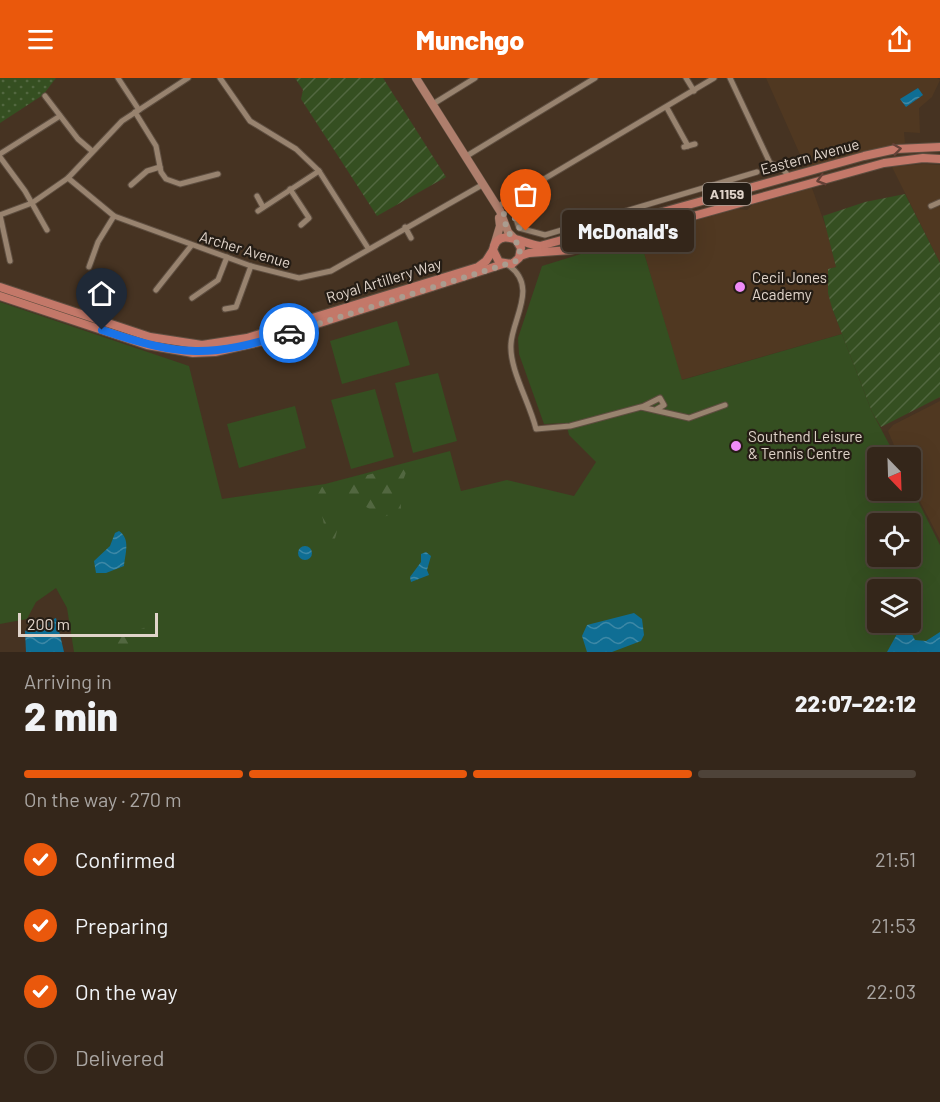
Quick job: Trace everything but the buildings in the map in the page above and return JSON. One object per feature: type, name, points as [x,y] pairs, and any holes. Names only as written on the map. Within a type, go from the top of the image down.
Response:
[{"type":"main road","name":"Eastern Avenue","points":[[515,239],[530,245],[543,245],[886,151],[940,147]]},
{"type":"main road","name":"Eastern Avenue","points":[[505,264],[530,252],[571,250],[884,163],[923,158],[940,159]]},
{"type":"main road","points":[[505,264],[496,258],[494,248],[500,238],[515,239],[521,248],[519,257]]},
{"type":"main road","name":"Royal Artillery Way","points":[[0,287],[150,337],[189,344],[216,344],[264,333],[478,267],[486,261],[494,248]]},
{"type":"main road","name":"Royal Artillery Way","points":[[0,296],[147,345],[193,353],[215,352],[264,341],[505,264]]},
{"type":"street","points":[[118,78],[156,146],[160,167],[166,179],[177,184],[218,174]]},
{"type":"street","points":[[10,261],[0,215],[32,204],[68,178],[112,130],[188,78]]},
{"type":"street","points":[[220,78],[250,122],[296,149],[319,171],[368,248]]},
{"type":"street","points":[[416,78],[501,216]]},
{"type":"street","points":[[433,104],[475,78]]},
{"type":"street","points":[[465,157],[595,78]]},
{"type":"street","points":[[687,78],[694,91]]},
{"type":"street","points":[[497,206],[510,201],[714,78]]},
{"type":"street","points":[[730,78],[770,163],[783,169],[789,177]]},
{"type":"street","points":[[45,96],[78,140],[92,151]]},
{"type":"street","points":[[667,108],[686,147],[695,144]]},
{"type":"street","points":[[47,230],[0,155],[60,116]]},
{"type":"street","points":[[131,185],[147,171],[160,167]]},
{"type":"street","points":[[257,196],[260,209],[319,171]]},
{"type":"street","points":[[510,201],[519,228],[545,235],[757,172]]},
{"type":"street","name":"Archer Avenue","points":[[68,178],[114,216],[191,246],[291,277],[310,277],[331,271],[482,185]]},
{"type":"street","points":[[482,185],[497,206],[508,232],[515,239]]},
{"type":"street","points":[[290,189],[309,218],[301,225]]},
{"type":"street","points":[[494,248],[501,216],[510,201]]},
{"type":"street","points":[[931,206],[940,202]]},
{"type":"street","points":[[89,267],[98,242],[114,216]]},
{"type":"street","points":[[405,227],[411,238]]},
{"type":"street","points":[[156,290],[191,246]]},
{"type":"street","points":[[192,298],[218,280],[227,257]]},
{"type":"street","points":[[519,257],[517,275],[523,303],[512,335],[511,351],[536,429],[570,426],[641,407],[660,398],[664,405],[657,410]]},
{"type":"street","points":[[505,264],[517,275]]},
{"type":"street","points":[[225,309],[237,305],[250,266]]},
{"type":"street","points":[[641,407],[689,418],[724,405]]},
{"type":"shaded area","points":[[766,78],[937,78],[940,80],[932,97],[919,108],[920,133],[904,132],[905,143],[860,152],[806,168]]},
{"type":"shaded area","points":[[940,165],[940,263],[892,167]]},
{"type":"shaded area","name":"Cecil Jones Academy","points":[[812,188],[828,233],[836,267],[828,269],[832,308],[842,334],[681,380],[639,236],[656,235],[662,230],[737,209],[747,210],[752,205]]},
{"type":"shaded area","points":[[940,401],[940,540],[920,501],[921,447],[895,447],[888,431],[893,425]]},
{"type":"green space","points":[[0,78],[56,78],[43,95],[0,123]]},
{"type":"green space","points":[[295,78],[383,78],[446,177],[377,216],[301,99],[303,90]]},
{"type":"green space","points":[[905,194],[940,263],[940,397],[881,427],[872,412],[832,308],[828,293],[828,269],[836,267],[823,216],[865,202]]},
{"type":"green space","points":[[639,236],[682,380],[842,334],[872,412],[891,447],[867,447],[867,501],[918,501],[940,545],[940,652],[74,652],[67,608],[56,588],[36,602],[27,619],[0,624],[0,302],[189,366],[222,499],[325,484],[450,451],[461,491],[507,480],[574,496],[596,462],[569,435],[566,423],[544,424],[519,354],[518,338],[542,266]]},
{"type":"green space","points":[[397,321],[410,365],[342,384],[330,341]]},
{"type":"green space","points":[[438,373],[457,441],[413,453],[395,383]]},
{"type":"green space","points":[[375,389],[394,457],[351,469],[331,400]]},
{"type":"green space","points":[[295,406],[306,448],[239,468],[227,424]]},
{"type":"green space","points":[[409,464],[400,489],[401,510],[384,517],[343,494],[337,487],[327,489],[326,511],[337,522],[334,542],[332,545],[328,544],[317,496],[322,487]]},
{"type":"green space","points":[[161,621],[158,626],[163,630],[160,635],[138,640],[129,652],[114,652],[113,640]]},
{"type":"water","points":[[918,88],[923,95],[906,107],[900,99]]},
{"type":"water","points":[[119,531],[126,542],[124,566],[106,573],[96,573],[94,561],[110,546],[115,533]]},
{"type":"water","points":[[302,546],[308,546],[312,553],[308,560],[302,560],[298,556],[298,550]]},
{"type":"water","points":[[426,552],[431,556],[427,570],[429,575],[411,582],[410,577],[421,562],[421,554]]},
{"type":"water","points":[[634,613],[642,619],[644,635],[641,641],[612,652],[587,652],[582,636],[587,625]]},
{"type":"water","points":[[56,618],[64,652],[26,652],[25,631]]},
{"type":"water","points":[[940,632],[940,652],[887,652],[897,634],[911,633],[915,640],[926,641]]},
{"type":"way so far","points":[[289,333],[503,264],[512,264],[519,258],[521,248],[508,232],[503,216],[505,207],[510,201],[517,226],[526,231]]},
{"type":"place","name":"McDonald's","points":[[526,231]]},
{"type":"place","name":"Cecil Jones Academy","points":[[740,287]]},
{"type":"place","name":"Southend Leisure & Tennis Centre","points":[[736,446]]},
{"type":"route","points":[[102,330],[147,345],[193,353],[237,348],[289,333]]}]
